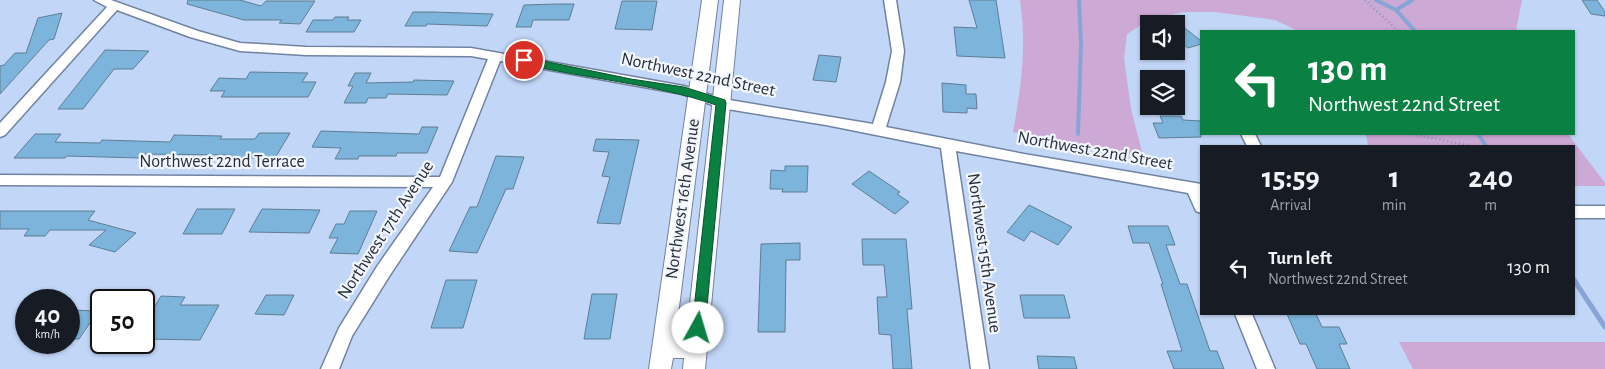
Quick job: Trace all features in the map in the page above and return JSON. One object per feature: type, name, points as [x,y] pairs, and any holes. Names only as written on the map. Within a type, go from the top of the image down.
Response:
[{"type":"main road","name":"Northwest 16th Avenue","points":[[661,359],[710,0]]},
{"type":"main road","name":"Northwest 16th Avenue","points":[[695,358],[732,0]]},
{"type":"main road","points":[[661,359],[695,358]]},
{"type":"street","name":"Northwest 22nd Street","points":[[100,0],[194,34],[240,47],[306,51],[471,52],[684,90],[721,103],[878,130],[1024,159],[1198,190]]},
{"type":"street","points":[[878,130],[893,82],[898,50],[890,0]]},
{"type":"street","points":[[0,132],[114,6]]},
{"type":"street","name":"Northwest 17th Avenue","points":[[330,369],[345,333],[384,270],[445,182],[496,56]]},
{"type":"street","name":"Northwest 15th Avenue","points":[[948,143],[980,369]]},
{"type":"street","name":"Northwest 22nd Terrace","points":[[0,180],[445,182]]},
{"type":"street","points":[[1575,212],[1605,212]]},
{"type":"street","points":[[1244,315],[1266,369]]},
{"type":"path","points":[[1366,0],[1397,30]]},
{"type":"path","points":[[1418,135],[1467,145]]},
{"type":"shaded area","points":[[1020,0],[1522,0],[1516,30],[1296,30],[1275,20],[1215,12],[1140,15],[1140,26],[1127,34],[1124,58],[1131,109],[1143,156],[1013,132],[1022,66],[1023,33]]},
{"type":"shaded area","points":[[1366,135],[1569,135],[1605,183],[1605,186],[1575,186],[1575,145],[1368,145]]},
{"type":"shaded area","points":[[1399,342],[1605,342],[1605,369],[1413,369]]},
{"type":"building","points":[[188,0],[240,0],[261,6],[266,1],[315,1],[300,24],[279,23],[282,20],[244,20],[187,4]]},
{"type":"building","points":[[969,0],[996,0],[1005,58],[957,56],[954,27],[977,28]]},
{"type":"building","points":[[1582,0],[1597,0],[1605,12],[1605,16],[1591,14]]},
{"type":"building","points":[[622,1],[657,1],[652,30],[615,29]]},
{"type":"building","points":[[574,4],[569,20],[533,20],[531,27],[516,27],[524,5]]},
{"type":"building","points":[[413,12],[493,14],[487,26],[427,24],[426,26],[405,26]]},
{"type":"building","points":[[62,13],[54,39],[49,40],[0,94],[0,66],[4,65],[15,53],[26,53],[38,18]]},
{"type":"building","points":[[335,17],[349,17],[347,20],[361,20],[354,32],[306,32],[313,20],[333,20]]},
{"type":"building","points":[[1185,28],[1200,40],[1200,44],[1188,48],[1185,46]]},
{"type":"building","points":[[105,50],[149,51],[133,69],[114,69],[83,109],[58,109]]},
{"type":"building","points":[[819,55],[841,57],[836,82],[813,80]]},
{"type":"building","points":[[250,72],[308,73],[302,82],[316,82],[308,97],[221,97],[225,91],[210,91],[219,78],[246,79]]},
{"type":"building","points":[[355,73],[371,73],[366,83],[413,82],[414,80],[454,81],[447,95],[388,94],[386,98],[368,98],[366,103],[344,103],[353,86],[348,86]]},
{"type":"building","points":[[942,83],[966,85],[966,94],[976,94],[977,109],[967,108],[967,113],[943,112]]},
{"type":"building","points":[[1160,116],[1181,116],[1183,120],[1200,121],[1201,137],[1159,138],[1153,123],[1163,123]]},
{"type":"building","points":[[422,127],[438,127],[427,153],[397,153],[396,156],[359,156],[358,159],[335,159],[341,148],[312,147],[321,131],[419,134]]},
{"type":"building","points":[[259,133],[290,133],[275,158],[229,158],[231,155],[141,154],[139,158],[67,156],[65,158],[14,158],[35,134],[61,134],[55,142],[100,143],[102,140],[170,142],[174,135],[222,136],[220,139],[255,139]]},
{"type":"building","points":[[596,139],[639,140],[620,224],[597,223],[610,177],[602,176],[609,152],[593,151]]},
{"type":"building","points":[[496,156],[524,157],[513,189],[506,189],[477,253],[449,251],[470,207],[477,207]]},
{"type":"building","points":[[785,166],[808,166],[807,192],[782,192],[783,189],[770,189],[771,170],[785,171]]},
{"type":"building","points":[[869,171],[900,192],[897,194],[909,202],[895,214],[852,184]]},
{"type":"building","points":[[1029,205],[1072,227],[1058,245],[1031,231],[1024,241],[1007,232]]},
{"type":"building","points":[[197,209],[235,209],[222,234],[183,234]]},
{"type":"building","points":[[262,209],[320,210],[309,233],[249,232]]},
{"type":"building","points":[[0,211],[95,211],[88,220],[136,233],[115,252],[89,245],[106,230],[50,230],[45,236],[24,236],[29,229],[0,229]]},
{"type":"building","points":[[350,211],[377,211],[358,254],[330,253],[338,238],[329,238],[336,224],[344,224]]},
{"type":"building","points":[[1128,226],[1168,226],[1175,245],[1166,245],[1180,284],[1187,284],[1210,351],[1217,351],[1224,369],[1174,369],[1167,351],[1182,351],[1161,284],[1163,284],[1149,243],[1133,243]]},
{"type":"building","points":[[862,239],[906,239],[912,309],[907,309],[912,369],[893,369],[891,335],[879,334],[877,297],[887,297],[884,265],[863,265]]},
{"type":"building","points":[[800,243],[800,260],[786,260],[785,332],[758,332],[761,244]]},
{"type":"building","points":[[446,280],[477,280],[463,328],[431,328]]},
{"type":"building","points":[[592,294],[617,294],[610,339],[584,339]]},
{"type":"building","points":[[266,295],[294,295],[284,315],[255,314]]},
{"type":"building","points":[[1020,295],[1064,295],[1070,318],[1024,318]]},
{"type":"building","points":[[161,296],[185,297],[180,305],[219,305],[200,340],[155,339],[155,306]]},
{"type":"building","points":[[80,310],[90,311],[90,323],[80,338]]},
{"type":"building","points":[[1287,315],[1316,315],[1322,327],[1339,327],[1347,344],[1339,344],[1350,369],[1317,369],[1306,344],[1300,344]]},
{"type":"building","points":[[1037,356],[1074,357],[1077,369],[1039,369]]},
{"type":"waterway","points":[[1078,134],[1081,44],[1079,0]]},
{"type":"waterway","points":[[1376,0],[1396,10]]},
{"type":"waterway","points":[[1396,10],[1412,0]]},
{"type":"waterway","points":[[1396,10],[1414,30]]},
{"type":"waterway","points":[[1479,135],[1485,145]]},
{"type":"waterway","points":[[1575,282],[1605,327]]},
{"type":"route","points":[[524,60],[631,82],[684,90],[721,103],[698,328]]}]
